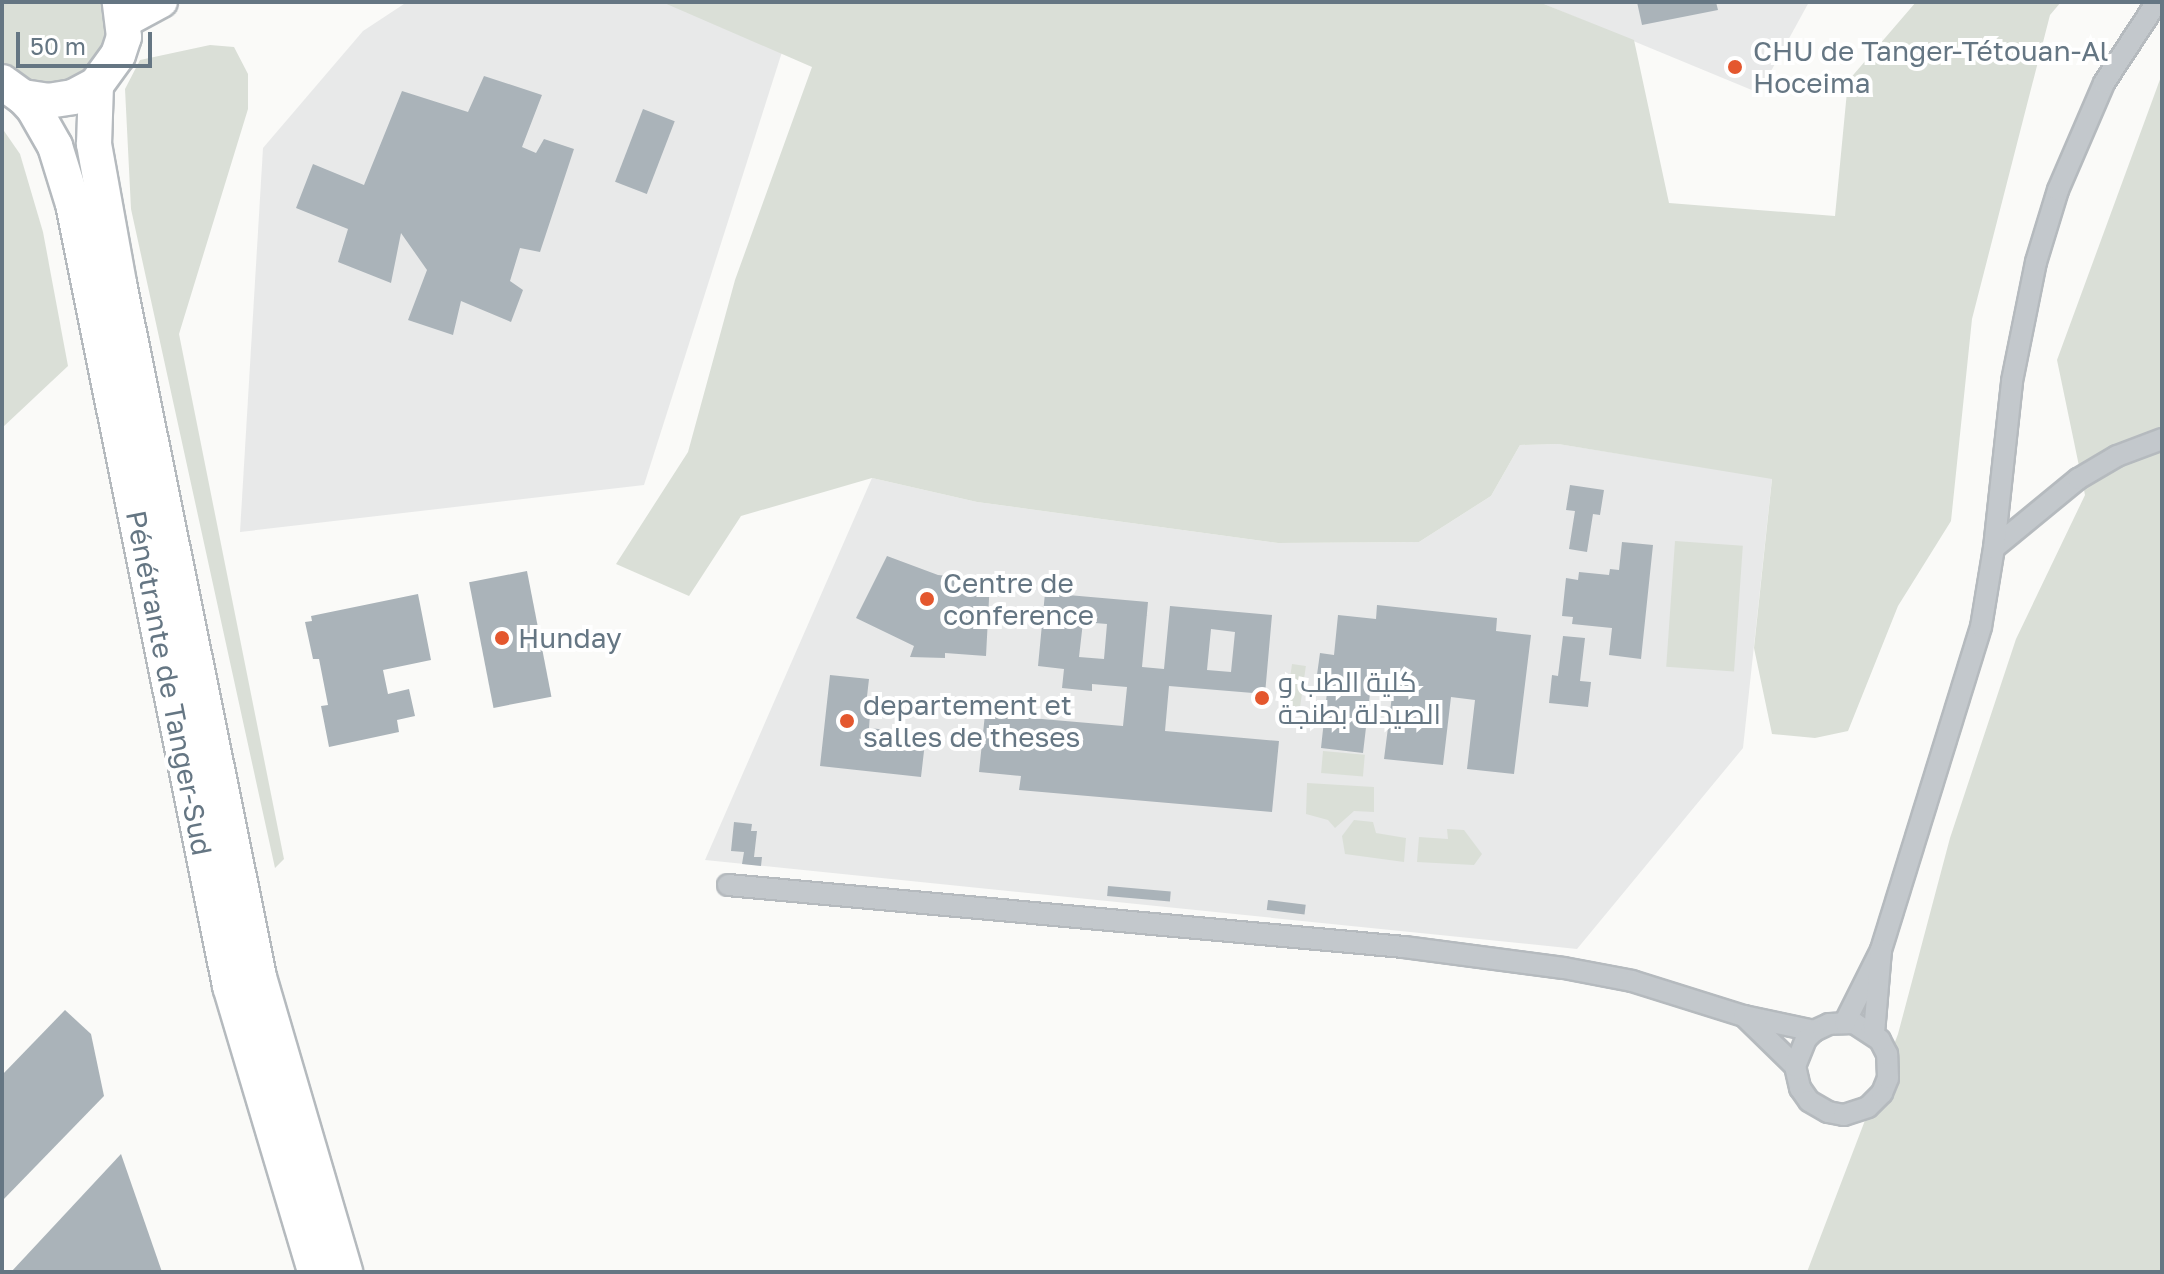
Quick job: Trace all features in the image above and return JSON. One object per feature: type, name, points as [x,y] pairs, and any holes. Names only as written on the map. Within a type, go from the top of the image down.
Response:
[{"type":"highway","points":[[12,89],[48,101],[73,97],[96,85],[118,55],[123,12]]},
{"type":"highway","name":"Pénétrante de Tanger-Sud","points":[[96,85],[94,144],[116,269],[259,977],[345,1272]]},
{"type":"highway","name":"Pénétrante de Tanger-Sud","points":[[12,89],[34,109],[55,146],[73,204],[230,986],[315,1272]]},
{"type":"main road","points":[[123,12],[162,2]]},
{"type":"street","points":[[1845,1022],[1881,950],[1981,627],[1994,548],[2012,381],[2036,262],[2058,190],[2104,83],[2157,2]]},
{"type":"street","points":[[1994,548],[2078,479],[2117,456],[2162,439]]},
{"type":"street","points":[[728,885],[1000,908],[1506,960],[1632,981],[1744,1016],[1814,1031],[1845,1022],[1874,1034],[1887,1054],[1888,1078],[1882,1093],[1868,1107],[1853,1114],[1828,1112],[1809,1101],[1800,1088],[1795,1066],[1744,1016]]},
{"type":"street","points":[[1874,1034],[1881,950]]},
{"type":"street","points":[[1795,1066],[1806,1039],[1814,1031]]},
{"type":"shaded area","points":[[4,2],[111,2],[119,40],[64,95],[11,74],[2,60]]},
{"type":"shaded area","points":[[407,2],[697,2],[782,52],[644,485],[240,532],[263,148],[363,31]]},
{"type":"shaded area","points":[[662,2],[1539,2],[1634,40],[1669,203],[1835,216],[1848,81],[1916,2],[2061,2],[2050,15],[1972,319],[1951,521],[1898,606],[1848,731],[1815,738],[1772,734],[1754,648],[1772,479],[1558,444],[1520,445],[1491,496],[1419,542],[1278,543],[977,502],[872,478],[741,516],[689,596],[616,564],[688,452],[735,280],[812,67]]},
{"type":"shaded area","name":"CHU de Tanger-Tétouan-Al Hoceima","points":[[1539,2],[1809,2],[1759,93]]},
{"type":"shaded area","points":[[210,45],[234,47],[248,74],[248,109],[179,334],[284,859],[275,868],[131,209],[125,89],[140,60]]},
{"type":"shaded area","points":[[2162,74],[2162,1272],[1807,1272],[1898,1034],[1950,838],[2016,639],[2085,495],[2057,360]]},
{"type":"shaded area","points":[[2,128],[20,154],[43,232],[68,366],[2,428]]},
{"type":"shaded area","name":"كلية الطب و الصيدلة بطنجة","points":[[1558,444],[1772,478],[1743,748],[1577,949],[705,860],[872,478],[977,502],[1278,543],[1419,542],[1491,496],[1520,445]]},
{"type":"shaded area","points":[[1675,541],[1743,546],[1734,671],[1666,667]]},
{"type":"shaded area","points":[[1292,664],[1306,666],[1300,709],[1286,707]]},
{"type":"shaded area","points":[[1323,751],[1365,755],[1363,777],[1321,773]]},
{"type":"shaded area","points":[[1307,783],[1374,787],[1374,812],[1354,811],[1335,828],[1328,820],[1306,814]]},
{"type":"shaded area","points":[[1354,820],[1373,822],[1376,833],[1406,838],[1404,862],[1345,854],[1342,836]]},
{"type":"shaded area","points":[[1447,829],[1464,830],[1482,854],[1474,865],[1417,862],[1419,837],[1448,839]]},
{"type":"building","points":[[1637,2],[1716,2],[1718,10],[1642,25]]},
{"type":"building","points":[[484,76],[542,95],[522,147],[536,153],[544,139],[574,149],[540,252],[520,248],[510,281],[523,290],[511,322],[461,301],[453,335],[408,320],[427,270],[401,233],[391,283],[338,262],[348,229],[296,208],[313,164],[364,185],[402,91],[468,112]]},
{"type":"building","points":[[643,109],[675,121],[647,194],[615,182]]},
{"type":"building","points":[[1570,485],[1604,490],[1600,515],[1593,514],[1587,552],[1569,549],[1575,511],[1566,510]]},
{"type":"building","points":[[1622,542],[1653,545],[1641,659],[1609,655],[1612,628],[1572,624],[1573,617],[1562,616],[1566,578],[1578,580],[1579,572],[1609,575],[1610,569],[1619,570]]},
{"type":"building","name":"Centre de conference","points":[[887,556],[938,575],[990,580],[986,656],[945,653],[945,658],[910,657],[914,646],[856,618]]},
{"type":"building","points":[[527,571],[551,697],[494,708],[469,582]]},
{"type":"building","points":[[1045,593],[1148,602],[1142,667],[1164,669],[1170,606],[1272,615],[1265,694],[1169,686],[1165,731],[1279,741],[1272,812],[1019,790],[1021,776],[979,772],[985,714],[1123,726],[1127,687],[1092,684],[1092,691],[1062,688],[1064,669],[1038,666]],"holes":[[[1083,622],[1107,624],[1104,659],[1079,657]],[[1211,629],[1235,632],[1231,672],[1207,670]]]},
{"type":"building","points":[[418,594],[431,660],[383,670],[388,694],[409,689],[415,716],[397,720],[399,732],[329,747],[321,706],[328,705],[319,659],[313,659],[305,622],[312,621],[311,616]]},
{"type":"building","points":[[1377,605],[1497,618],[1496,631],[1531,635],[1514,774],[1467,769],[1475,700],[1451,697],[1443,765],[1384,759],[1393,688],[1371,685],[1363,753],[1321,748],[1328,683],[1316,682],[1320,653],[1334,655],[1338,615],[1376,619]]},
{"type":"building","points":[[1563,636],[1585,638],[1580,681],[1591,682],[1588,707],[1549,703],[1552,675],[1558,676]]},
{"type":"building","name":"departement et salles de theses","points":[[830,675],[869,679],[865,714],[870,714],[869,728],[926,734],[921,777],[820,766]]},
{"type":"building","points":[[734,822],[752,824],[751,831],[757,831],[754,857],[762,857],[761,866],[742,864],[744,852],[731,851]]},
{"type":"building","points":[[1108,886],[1171,891],[1170,901],[1107,896]]},
{"type":"building","points":[[1268,900],[1306,905],[1304,915],[1267,910]]},
{"type":"building","points":[[65,1010],[91,1034],[104,1096],[2,1201],[2,1075]]},
{"type":"building","points":[[121,1154],[162,1272],[11,1272]]},
{"type":"place","name":"CHU de Tanger-Tétouan-Al Hoceima","points":[[1735,67]]},
{"type":"place","name":"Centre de conference","points":[[927,599]]},
{"type":"place","name":"Hunday","points":[[502,638]]},
{"type":"place","name":"كلية الطب و الصيدلة بطنجة","points":[[1262,698]]},
{"type":"place","name":"departement et salles de theses","points":[[847,721]]}]
